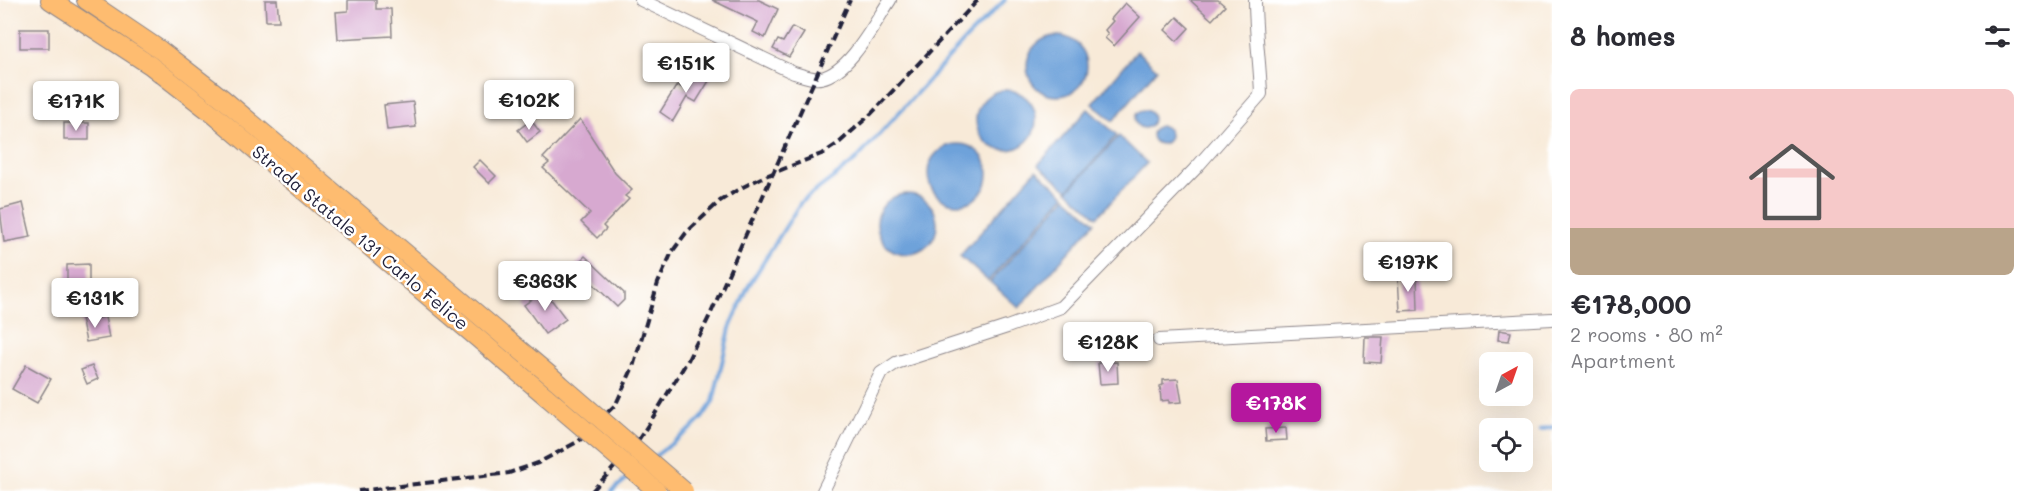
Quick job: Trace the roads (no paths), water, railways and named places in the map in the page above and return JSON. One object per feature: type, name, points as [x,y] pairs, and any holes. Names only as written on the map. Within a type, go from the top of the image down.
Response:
[{"type":"highway","name":"Strada Statale 131 Carlo Felice","points":[[51,0],[150,65],[314,187]]},
{"type":"highway","name":"Strada Statale 131 Carlo Felice","points":[[86,0],[160,50],[231,105],[314,187],[553,390],[684,491]]},
{"type":"highway","name":"Strada Statale 131 Carlo Felice","points":[[553,390],[657,491]]},
{"type":"street","points":[[641,0],[794,73],[815,78],[822,78],[847,64],[890,0]]},
{"type":"street","points":[[823,491],[880,373],[896,363],[1061,307],[1211,152],[1261,94],[1255,0]]},
{"type":"street","points":[[1159,340],[1552,319]]},
{"type":"water","points":[[1051,36],[1063,36],[1074,41],[1082,49],[1087,66],[1085,78],[1074,91],[1063,96],[1051,96],[1040,91],[1032,83],[1027,72],[1027,60],[1032,49],[1040,41]]},
{"type":"water","points":[[1137,51],[1157,69],[1113,121],[1092,104]]},
{"type":"water","points":[[1000,90],[1012,90],[1023,95],[1031,103],[1036,120],[1034,132],[1023,145],[1012,150],[1000,150],[989,145],[981,137],[976,126],[976,114],[981,103],[989,95]]},
{"type":"water","points":[[1088,109],[1117,135],[1068,190],[1038,165]]},
{"type":"water","points":[[1144,110],[1150,113],[1153,119],[1150,125],[1144,128],[1138,125],[1135,119],[1138,113]]},
{"type":"water","points":[[1161,126],[1167,129],[1170,135],[1167,141],[1161,144],[1155,141],[1152,135],[1155,129]]},
{"type":"water","points":[[1119,136],[1147,163],[1097,217],[1068,191]]},
{"type":"water","points":[[952,144],[964,144],[975,149],[983,157],[988,174],[986,186],[975,199],[964,204],[952,204],[941,199],[933,191],[928,180],[928,168],[933,157],[941,149]]},
{"type":"water","points":[[1036,170],[1065,195],[988,281],[960,256]]},
{"type":"water","points":[[901,194],[913,194],[924,199],[932,207],[937,224],[935,236],[924,249],[913,254],[901,254],[890,249],[882,241],[877,230],[877,218],[882,207],[890,199]]},
{"type":"water","points":[[1066,197],[1095,222],[1019,308],[990,282]]},
{"type":"waterway","points":[[654,457],[691,429],[713,402],[730,328],[748,287],[801,202],[855,161],[965,40],[1005,0]]},
{"type":"waterway","points":[[1540,430],[1552,427]]},
{"type":"waterway","points":[[612,491],[630,476]]},
{"type":"railway","points":[[592,491],[635,445],[688,360],[850,0]]},
{"type":"railway","points":[[358,491],[509,473],[538,463],[579,441],[616,404],[633,367],[658,283],[672,252],[686,233],[720,201],[739,189],[824,153],[840,142],[872,113],[978,0]]}]
